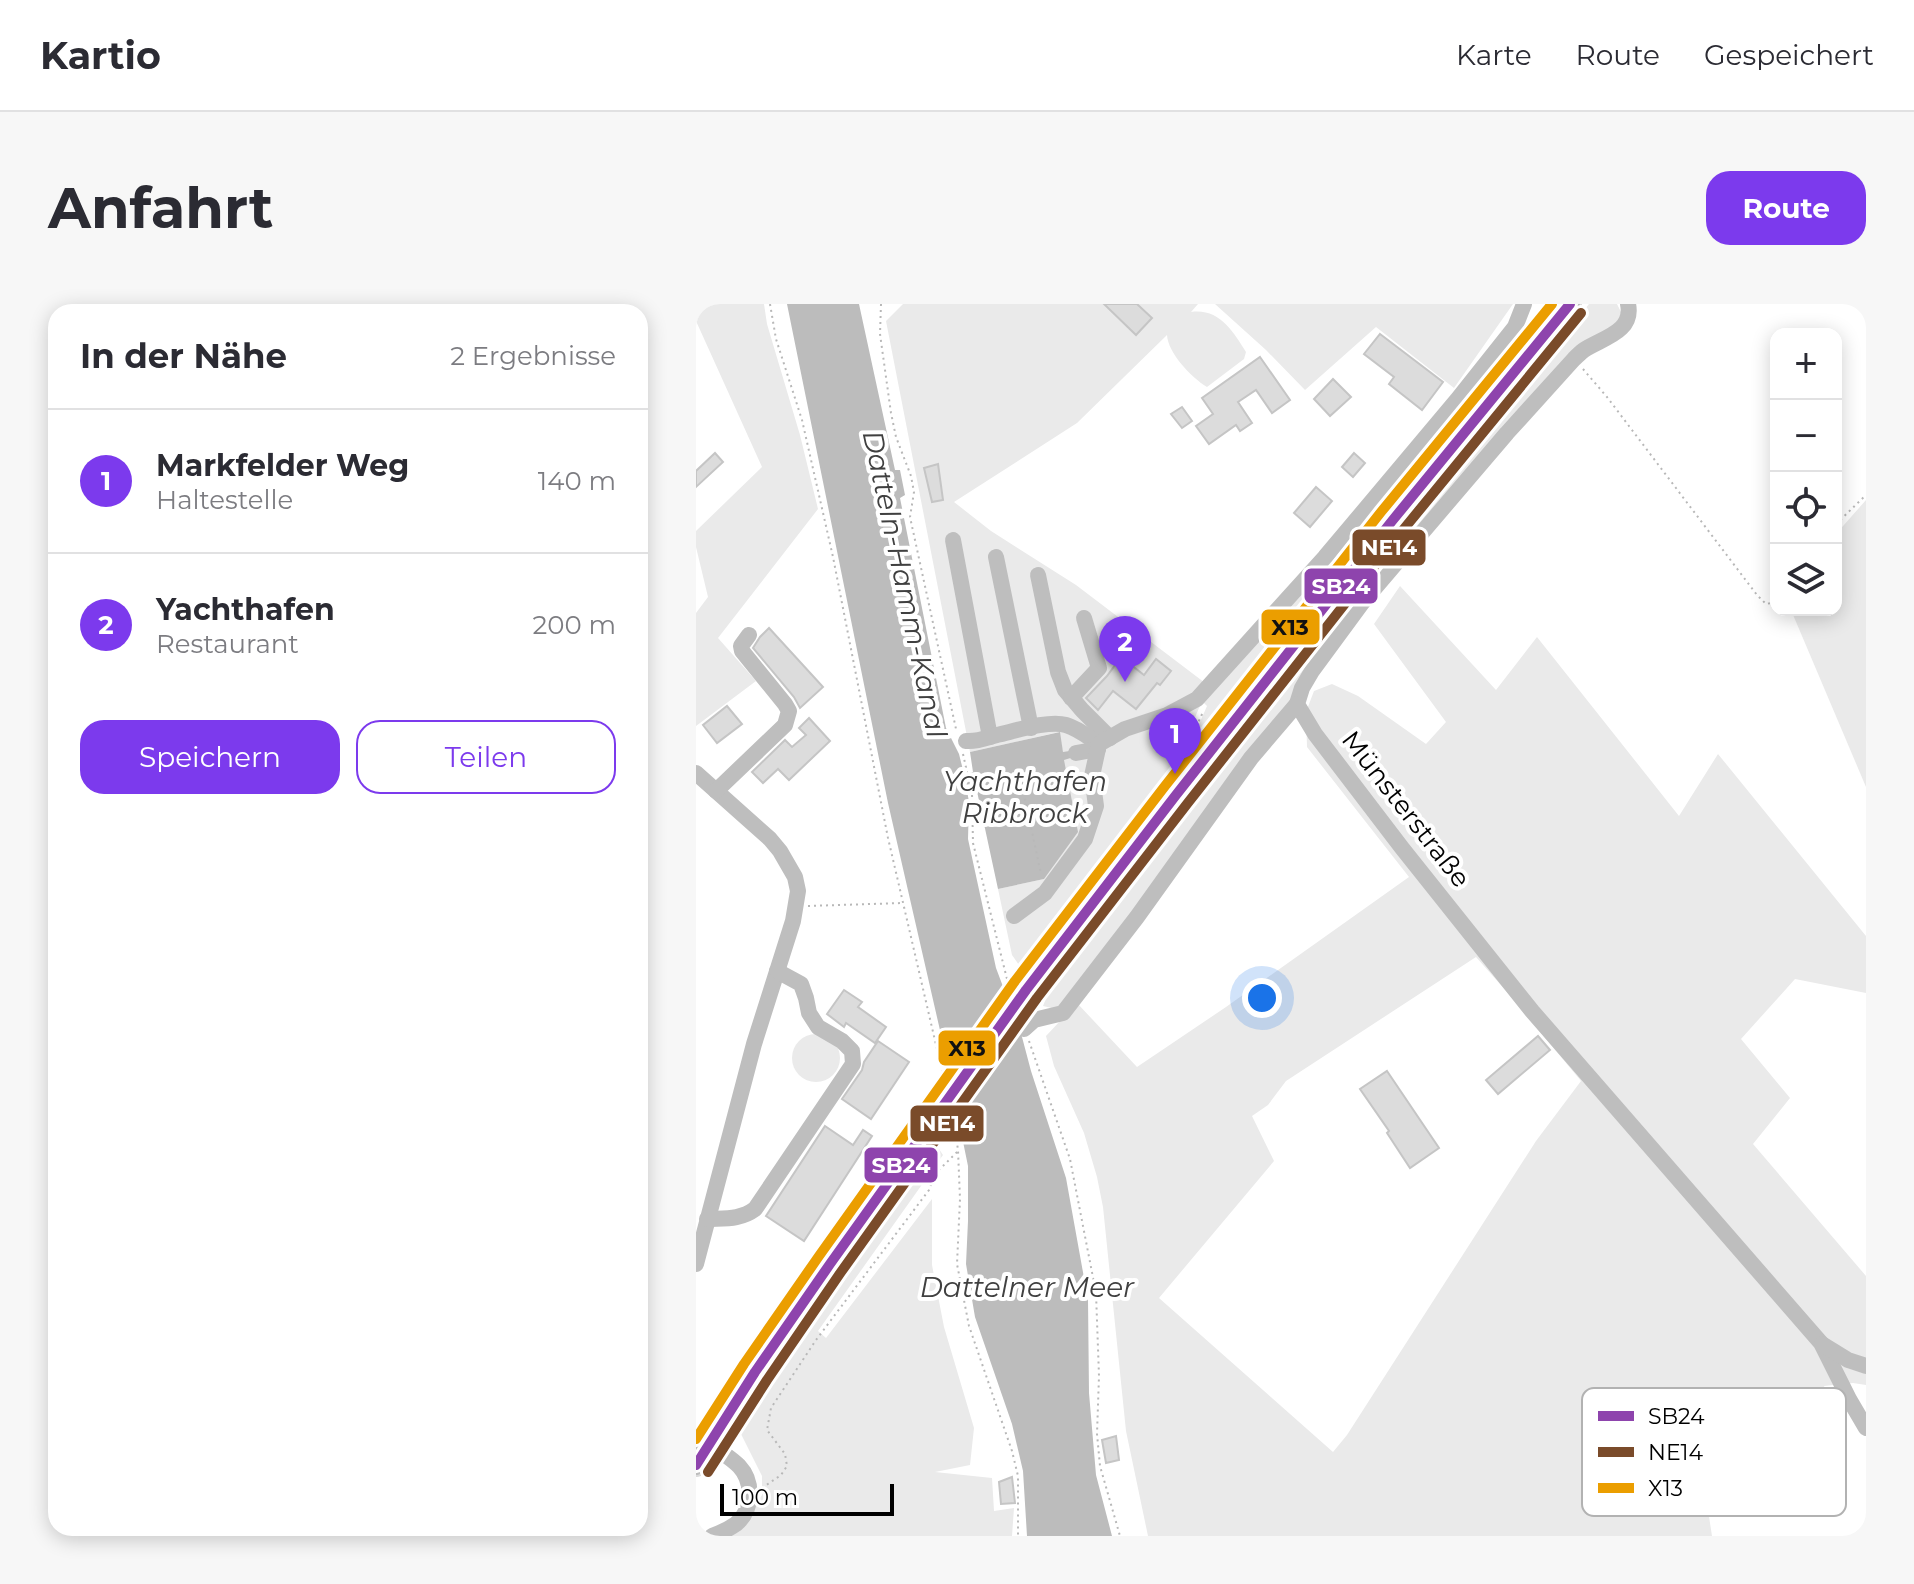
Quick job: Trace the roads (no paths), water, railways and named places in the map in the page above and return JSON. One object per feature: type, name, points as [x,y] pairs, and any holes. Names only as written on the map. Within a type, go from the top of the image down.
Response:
[{"type":"main road","points":[[696,1465],[702,1440],[755,1372],[1022,989],[1392,521],[1570,304]]},
{"type":"street","points":[[1076,753],[1197,699],[1325,557],[1457,400],[1515,327],[1524,304]]},
{"type":"street","points":[[1024,1029],[1034,1020],[1063,1013],[1137,917],[1251,758],[1297,704],[1312,671],[1362,603],[1574,359],[1615,333],[1625,323],[1628,304]]},
{"type":"street","points":[[953,540],[990,737]]},
{"type":"street","points":[[996,557],[1031,728]]},
{"type":"street","points":[[1038,575],[1058,672],[1065,690],[1102,743]]},
{"type":"street","points":[[1071,698],[1099,668],[1084,618]]},
{"type":"street","points":[[716,791],[788,719],[789,711],[785,704],[742,651],[741,646],[749,635]]},
{"type":"street","name":"Münsterstraße","points":[[1297,704],[1315,734],[1392,835],[1532,1011],[1821,1343],[1844,1388]]},
{"type":"street","points":[[962,741],[977,741],[1063,724],[1102,743]]},
{"type":"street","points":[[1014,916],[1045,893],[1085,839],[1096,806],[1092,776],[1102,743]]},
{"type":"street","points":[[696,773],[770,839],[795,877],[798,891],[793,921],[754,1044],[696,1264]]},
{"type":"street","points":[[707,1219],[738,1218],[755,1209],[853,1064],[852,1051],[842,1041],[818,1027],[809,1013],[801,984],[777,971]]},
{"type":"street","name":"Münsterstraße","points":[[1821,1343],[1848,1360],[1866,1366]]},
{"type":"street","name":"Münsterstraße","points":[[1846,1393],[1866,1428]]},
{"type":"street","points":[[702,1440],[738,1466],[748,1480],[750,1496],[743,1516],[736,1524],[712,1536]]},
{"type":"water","name":"Dattelner Meer","points":[[787,304],[859,304],[895,470],[900,470],[905,495],[900,498],[946,728],[959,754],[964,774],[973,772],[970,752],[1060,732],[1063,752],[1076,750],[1077,756],[1064,760],[1078,832],[1044,879],[998,889],[975,782],[966,785],[968,839],[996,968],[1022,1037],[1066,1178],[1088,1300],[1089,1393],[1096,1475],[1112,1536],[1027,1536],[1023,1471],[1012,1424],[975,1317],[966,1264],[968,1166],[888,803]]},
{"type":"place","name":"Yachthafen","points":[[1125,682]]},
{"type":"place","name":"Markfelder Weg","points":[[1175,774]]},
{"type":"water label","name":"Datteln-Hamm-Kanal","points":[[905,584]]},
{"type":"water label","name":"Yachthafen Ribbrock","points":[[1025,797]]}]
